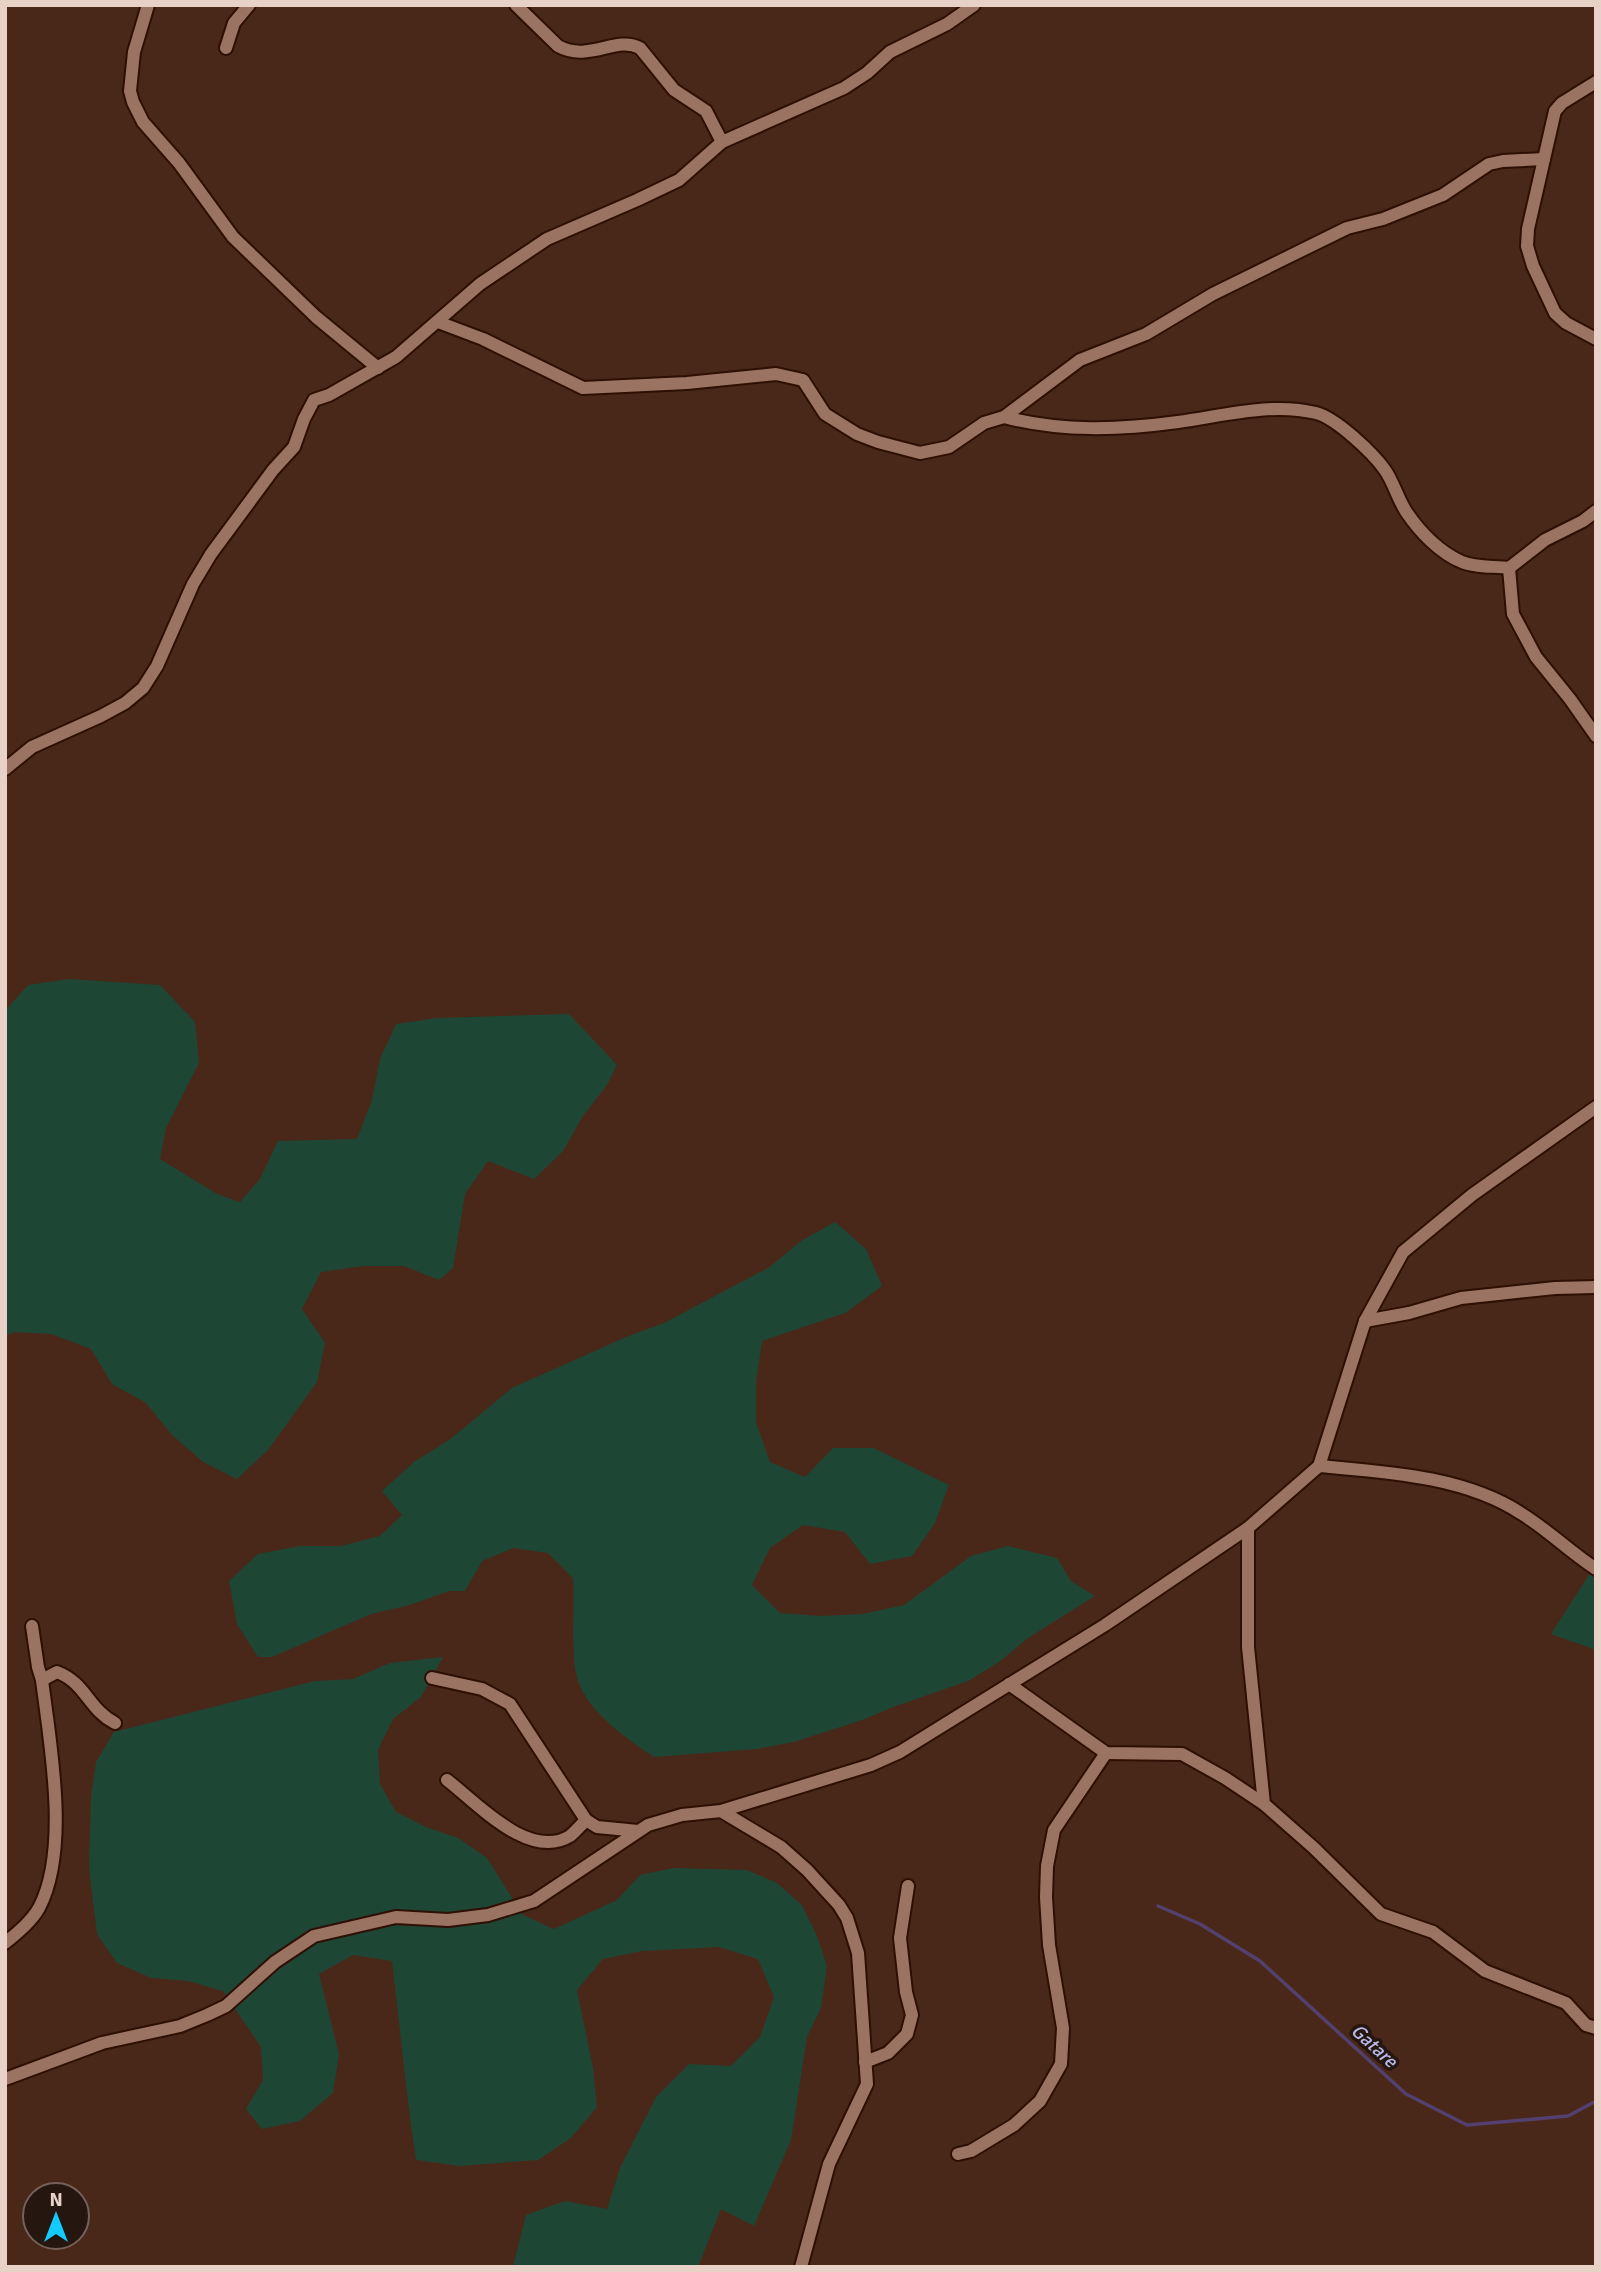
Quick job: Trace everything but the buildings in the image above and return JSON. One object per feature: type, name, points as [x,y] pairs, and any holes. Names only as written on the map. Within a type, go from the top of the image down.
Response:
[{"type":"street","points":[[148,5],[134,52],[130,91],[143,122],[179,163],[233,237],[316,317],[378,368]]},
{"type":"street","points":[[226,48],[234,23],[249,5]]},
{"type":"street","points":[[516,5],[565,50],[583,53],[623,44],[633,44],[640,48],[674,90],[706,111],[722,142]]},
{"type":"street","points":[[5,769],[32,747],[101,716],[125,703],[143,688],[157,666],[193,584],[211,554],[273,470],[294,447],[314,400],[396,357],[480,284],[547,239],[637,201],[678,180],[722,142],[844,88],[867,73],[890,52],[947,24],[974,5]]},
{"type":"street","points":[[1596,82],[1562,103],[1555,111],[1527,246],[1533,267],[1555,313],[1566,323],[1596,339]]},
{"type":"street","points":[[438,322],[483,339],[583,388],[687,383],[776,374],[803,380],[825,414],[844,427],[878,442],[920,453],[949,447],[984,423],[1004,417],[1080,360],[1146,334],[1213,294],[1347,228],[1382,219],[1443,195],[1489,164],[1544,159]]},
{"type":"street","points":[[1004,417],[1070,429],[1110,429],[1180,422],[1246,411],[1318,413],[1345,429],[1385,470],[1407,513],[1440,550],[1464,563],[1509,568],[1545,540],[1583,521],[1596,511]]},
{"type":"street","points":[[1509,568],[1513,614],[1536,657],[1595,732]]},
{"type":"street","points":[[5,2079],[102,2043],[180,2026],[207,2015],[226,2006],[275,1962],[314,1936],[396,1917],[448,1920],[488,1915],[534,1900],[648,1825],[672,1817],[720,1811],[872,1765],[1009,1684],[1105,1625],[1248,1528],[1319,1466],[1365,1321],[1403,1252],[1472,1195],[1596,1107]]},
{"type":"street","points":[[1365,1321],[1409,1313],[1461,1298],[1555,1288],[1596,1287]]},
{"type":"street","points":[[1319,1466],[1397,1473],[1480,1492],[1522,1513],[1596,1569]]},
{"type":"street","points":[[1248,1528],[1248,1647],[1264,1804]]},
{"type":"street","points":[[5,1943],[25,1926],[38,1909],[50,1872],[56,1801],[42,1680],[32,1626]]},
{"type":"street","points":[[42,1680],[57,1672],[63,1674],[79,1686],[96,1711],[115,1723]]},
{"type":"street","points":[[432,1678],[482,1689],[510,1703],[586,1820],[597,1827],[638,1831]]},
{"type":"street","points":[[1009,1684],[1107,1753],[1182,1754],[1225,1778],[1264,1804],[1386,1917],[1433,1932],[1485,1971],[1566,2003],[1586,2025],[1596,2028]]},
{"type":"street","points":[[958,2154],[971,2151],[1014,2125],[1040,2101],[1061,2064],[1063,2028],[1049,1945],[1047,1866],[1054,1830],[1107,1753]]},
{"type":"street","points":[[447,1780],[514,1833],[531,1841],[548,1842],[569,1836],[586,1820]]},
{"type":"street","points":[[720,1811],[781,1847],[827,1890],[848,1918],[858,1953],[863,1993],[867,2084],[829,2164],[801,2267]]},
{"type":"street","points":[[865,2062],[888,2053],[906,2034],[912,2015],[906,1992],[900,1938],[908,1886]]},
{"type":"green space","points":[[69,979],[160,985],[195,1022],[199,1063],[166,1128],[160,1159],[217,1194],[240,1202],[260,1179],[278,1141],[357,1139],[372,1100],[380,1059],[396,1024],[437,1018],[569,1014],[617,1065],[607,1085],[583,1116],[563,1151],[534,1179],[488,1161],[465,1194],[453,1268],[439,1280],[404,1266],[363,1266],[321,1272],[302,1309],[325,1343],[317,1382],[268,1450],[237,1479],[203,1462],[172,1435],[146,1403],[112,1384],[91,1349],[51,1334],[14,1332],[5,1336],[5,1011],[28,985]]},
{"type":"green space","points":[[835,1222],[866,1249],[882,1286],[845,1313],[762,1341],[756,1382],[756,1423],[770,1462],[805,1477],[833,1448],[874,1448],[949,1485],[935,1523],[912,1556],[870,1564],[845,1532],[803,1525],[770,1548],[752,1585],[780,1613],[821,1616],[862,1614],[904,1605],[971,1556],[1008,1546],[1057,1558],[1071,1581],[1095,1596],[1028,1638],[999,1662],[968,1681],[862,1720],[794,1742],[757,1749],[654,1757],[600,1715],[584,1693],[578,1681],[574,1658],[573,1578],[548,1553],[513,1548],[482,1561],[465,1591],[449,1591],[410,1605],[371,1614],[272,1657],[258,1657],[237,1624],[229,1581],[258,1554],[300,1546],[341,1546],[380,1536],[402,1515],[382,1491],[414,1462],[449,1440],[512,1388],[664,1323],[768,1268],[801,1241]]},
{"type":"green space","points":[[1596,1564],[1596,1650],[1551,1634]]},
{"type":"green space","points":[[443,1657],[421,1697],[393,1719],[378,1750],[380,1784],[396,1812],[426,1827],[458,1838],[487,1858],[523,1915],[554,1929],[617,1900],[640,1875],[674,1868],[747,1870],[777,1883],[802,1905],[817,1936],[827,1966],[821,2008],[807,2037],[791,2140],[754,2226],[721,2209],[698,2267],[513,2267],[526,2215],[565,2201],[607,2209],[620,2168],[656,2097],[689,2064],[731,2066],[760,2037],[774,1997],[758,1959],[719,1947],[642,1951],[603,1959],[577,1990],[593,2068],[597,2107],[571,2138],[538,2160],[459,2166],[416,2160],[392,1961],[353,1955],[319,1974],[339,2054],[333,2093],[300,2121],[262,2129],[246,2109],[263,2080],[261,2047],[223,1991],[188,1981],[151,1978],[117,1963],[97,1934],[89,1868],[91,1797],[96,1762],[114,1732],[315,1681],[353,1679],[390,1663]]},
{"type":"waterway","name":"Gatare","points":[[1158,1906],[1200,1924],[1260,1961],[1406,2094],[1467,2125],[1568,2116],[1596,2101]]}]
